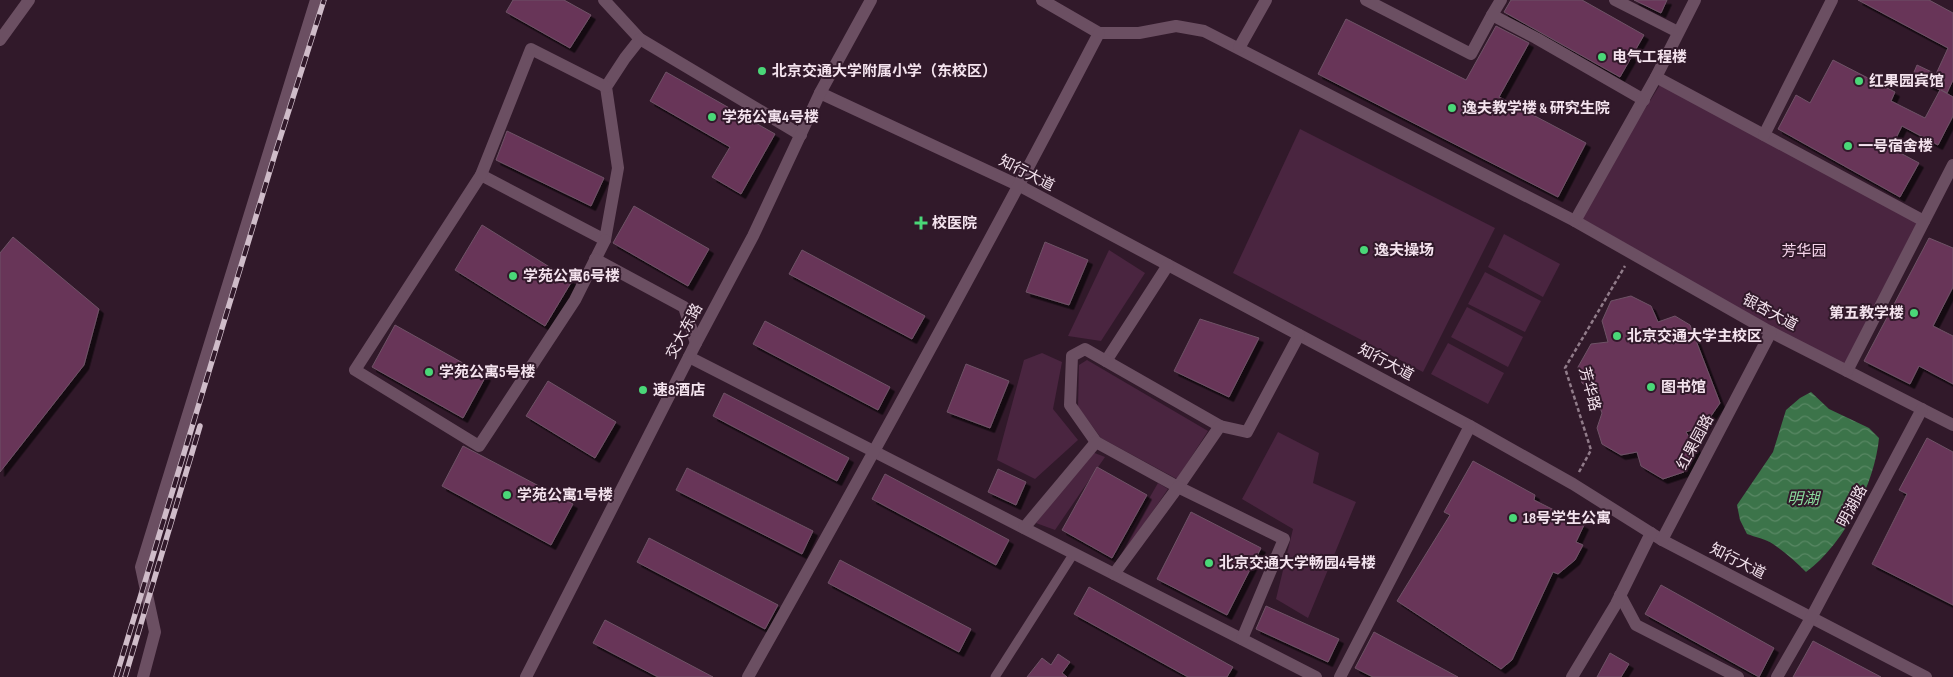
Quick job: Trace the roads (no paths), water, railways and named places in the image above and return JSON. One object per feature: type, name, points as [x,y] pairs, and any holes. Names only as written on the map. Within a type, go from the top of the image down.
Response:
[{"type":"street","points":[[0,40],[29,0]]},
{"type":"street","points":[[143,677],[155,632],[141,567],[316,0]]},
{"type":"street","points":[[604,0],[640,39],[801,135]]},
{"type":"street","name":"交大东路","points":[[526,677],[696,343],[753,236],[820,94],[871,0]]},
{"type":"street","points":[[748,677],[1020,186],[1099,33],[1042,0]]},
{"type":"street","points":[[1239,48],[1266,0]]},
{"type":"street","points":[[1366,0],[1471,54],[1500,0]]},
{"type":"street","points":[[1615,0],[1678,32]]},
{"type":"street","points":[[1576,221],[1644,100],[1695,0]]},
{"type":"street","points":[[1764,135],[1832,0]]},
{"type":"street","points":[[1492,16],[1536,38],[1644,100]]},
{"type":"street","name":"银杏大道","points":[[1099,33],[1139,33],[1176,26],[1204,31],[1576,221],[1771,332],[1953,425]]},
{"type":"street","points":[[606,87],[532,49],[481,175],[355,370],[479,446],[575,300],[605,240],[618,168],[606,87],[640,39]]},
{"type":"street","points":[[1656,77],[1924,222]]},
{"type":"street","name":"知行大道","points":[[820,94],[1020,186],[1470,426],[1572,484],[1656,536],[1926,677]]},
{"type":"street","points":[[1847,371],[1953,165]]},
{"type":"street","points":[[481,175],[605,240]]},
{"type":"street","points":[[595,259],[684,307],[696,343]]},
{"type":"street","points":[[1106,361],[1168,265]]},
{"type":"street","name":"红果园路","points":[[1572,677],[1656,536],[1771,332]]},
{"type":"street","points":[[1242,639],[1284,539],[1178,487],[1096,442],[1070,405],[1072,356],[1086,349],[1220,426],[1247,432],[1299,335]]},
{"type":"street","points":[[689,357],[1316,677]]},
{"type":"street","name":"明湖路","points":[[1777,677],[1812,618],[1922,409]]},
{"type":"street","points":[[1114,574],[1220,426]]},
{"type":"street","points":[[1340,677],[1470,426]]},
{"type":"street","points":[[1024,528],[1096,442]]},
{"type":"street","points":[[1620,596],[1636,625],[1738,677]]},
{"type":"lane","points":[[995,677],[1074,553]]},
{"type":"water","name":"明湖","points":[[1811,392],[1829,409],[1869,428],[1879,438],[1871,475],[1855,512],[1832,546],[1806,572],[1773,544],[1747,534],[1740,520],[1737,505],[1773,452],[1786,410],[1800,398]]},
{"type":"railway","points":[[116,677],[275,154],[324,0]]},
{"type":"railway","points":[[125,677],[200,426]]},
{"type":"place","name":"电气工程楼","points":[[1602,57]]},
{"type":"place","name":"北京交通大学附属小学（东校区）","points":[[762,71]]},
{"type":"place","name":"红果园宾馆","points":[[1859,81]]},
{"type":"place","name":"逸夫教学楼 & 研究生院","points":[[1452,108]]},
{"type":"place","name":"学苑公寓4号楼","points":[[712,117]]},
{"type":"place","name":"一号宿舍楼","points":[[1848,146]]},
{"type":"place","name":"校医院","points":[[921,223]]},
{"type":"place","name":"逸夫操场","points":[[1364,250]]},
{"type":"place","name":"学苑公寓6号楼","points":[[513,276]]},
{"type":"place","name":"第五教学楼","points":[[1914,313]]},
{"type":"place","name":"北京交通大学主校区","points":[[1617,336]]},
{"type":"place","name":"学苑公寓5号楼","points":[[429,372]]},
{"type":"place","name":"图书馆","points":[[1651,387]]},
{"type":"place","name":"速8酒店","points":[[643,390]]},
{"type":"place","name":"学苑公寓1号楼","points":[[507,495]]},
{"type":"place","name":"18号学生公寓","points":[[1513,518]]},
{"type":"place","name":"北京交通大学畅园4号楼","points":[[1209,563]]},
{"type":"park label","name":"芳华园","points":[[1804,251]]}]
